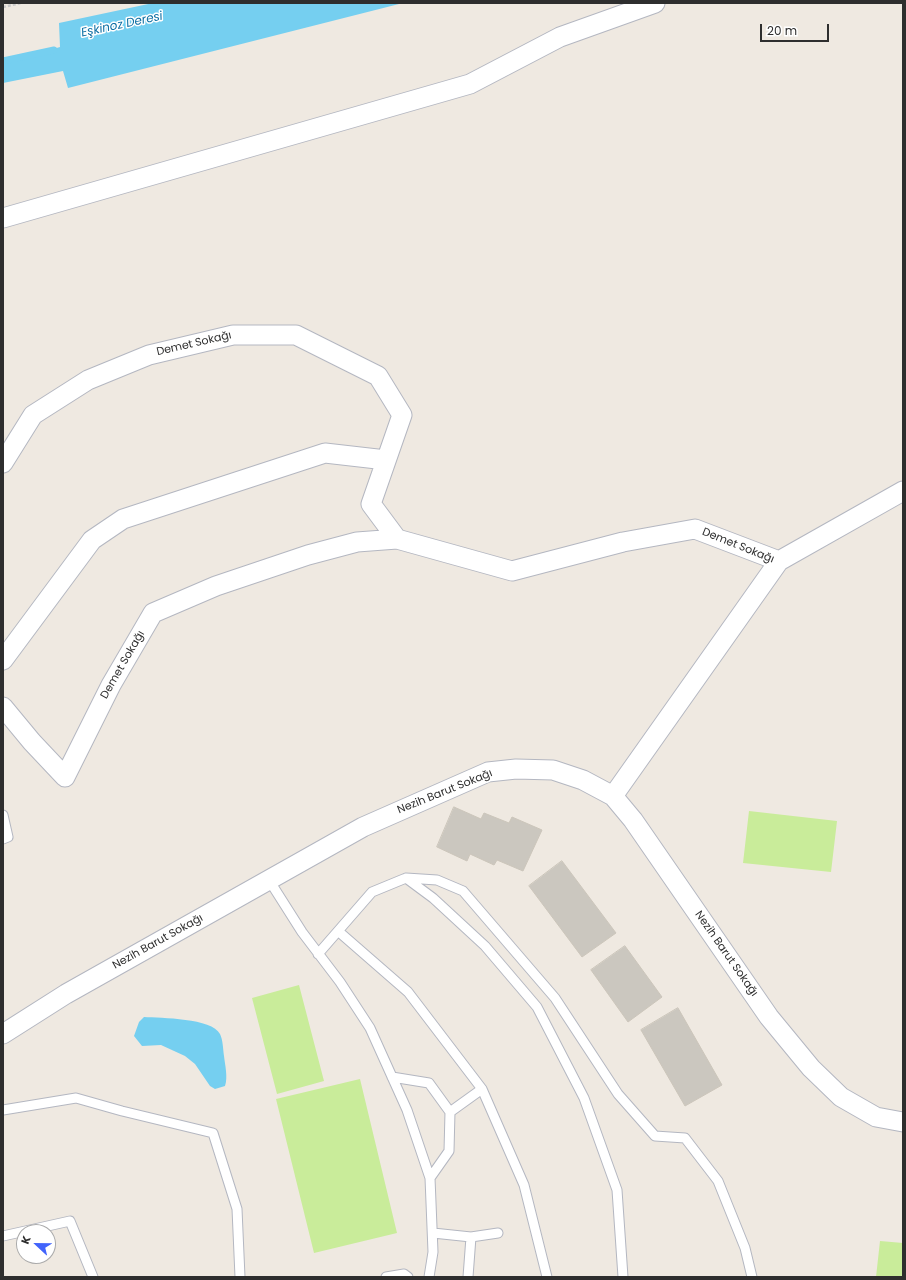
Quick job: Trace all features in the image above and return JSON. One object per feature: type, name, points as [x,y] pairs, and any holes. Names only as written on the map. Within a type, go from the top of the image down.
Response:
[{"type":"street","points":[[3,218],[470,84],[560,37],[655,3]]},
{"type":"street","name":"Demet Sokağı","points":[[3,463],[33,415],[88,380],[149,355],[233,335],[296,336],[378,376],[402,415],[371,504],[397,539]]},
{"type":"street","points":[[3,660],[92,540],[123,520],[325,453],[386,460]]},
{"type":"street","points":[[779,561],[903,491]]},
{"type":"street","name":"Demet Sokağı","points":[[3,707],[32,742],[65,777],[111,685],[153,613],[216,586],[308,556],[357,542],[397,539],[512,571],[623,542],[695,529],[779,561],[613,796]]},
{"type":"street","name":"Nezih Barut Sokağı","points":[[3,1034],[66,994],[364,827],[488,772],[516,769],[553,770],[583,780],[613,796],[633,820],[769,1017],[811,1068],[842,1097],[876,1117],[903,1122]]},
{"type":"lane","points":[[3,815],[8,836],[3,839]]},
{"type":"lane","points":[[318,954],[372,892],[406,878],[437,880],[463,891],[555,998],[618,1094],[654,1136],[685,1138],[718,1181],[745,1248],[752,1277]]},
{"type":"lane","points":[[406,878],[433,898],[485,946],[537,1007],[584,1098],[617,1190],[624,1277]]},
{"type":"lane","points":[[269,880],[302,932],[370,1028],[407,1110],[430,1178],[433,1252],[429,1277]]},
{"type":"lane","points":[[338,931],[408,992],[482,1089],[524,1185],[547,1277]]},
{"type":"lane","points":[[392,1076],[429,1083],[450,1112],[449,1152],[430,1178]]},
{"type":"lane","points":[[450,1112],[482,1089]]},
{"type":"lane","points":[[3,1110],[76,1098],[122,1111],[213,1133],[237,1209],[240,1277]]},
{"type":"lane","points":[[3,1236],[70,1221],[93,1277]]},
{"type":"lane","points":[[433,1233],[471,1237],[498,1233]]},
{"type":"lane","points":[[468,1277],[471,1237]]},
{"type":"lane","points":[[386,1277],[404,1274],[408,1277]]},
{"type":"path","points":[[3,7],[21,3]]},
{"type":"green space","points":[[749,811],[837,821],[831,872],[743,863]]},
{"type":"green space","points":[[299,985],[324,1081],[277,1094],[252,998]]},
{"type":"green space","points":[[360,1079],[397,1233],[314,1253],[276,1099]]},
{"type":"green space","points":[[880,1241],[903,1243],[903,1277],[876,1277]]},
{"type":"water","points":[[153,3],[403,3],[68,88],[63,71],[3,83],[3,64],[60,47],[59,23]]},
{"type":"water","points":[[144,1017],[197,1022],[215,1029],[220,1034],[222,1042],[226,1075],[225,1086],[215,1089],[210,1086],[195,1064],[185,1056],[161,1045],[142,1046],[134,1036],[139,1022]]},
{"type":"building","points":[[454,807],[481,819],[484,813],[509,823],[512,817],[542,830],[523,871],[497,860],[494,865],[470,854],[467,861],[437,847]]},
{"type":"building","points":[[562,861],[616,933],[582,957],[529,886]]},
{"type":"building","points":[[625,946],[662,997],[628,1022],[591,970]]},
{"type":"building","points":[[678,1008],[722,1085],[685,1106],[641,1030]]},
{"type":"waterway","name":"Eşkinoz Deresi","points":[[3,61],[54,50]]}]
